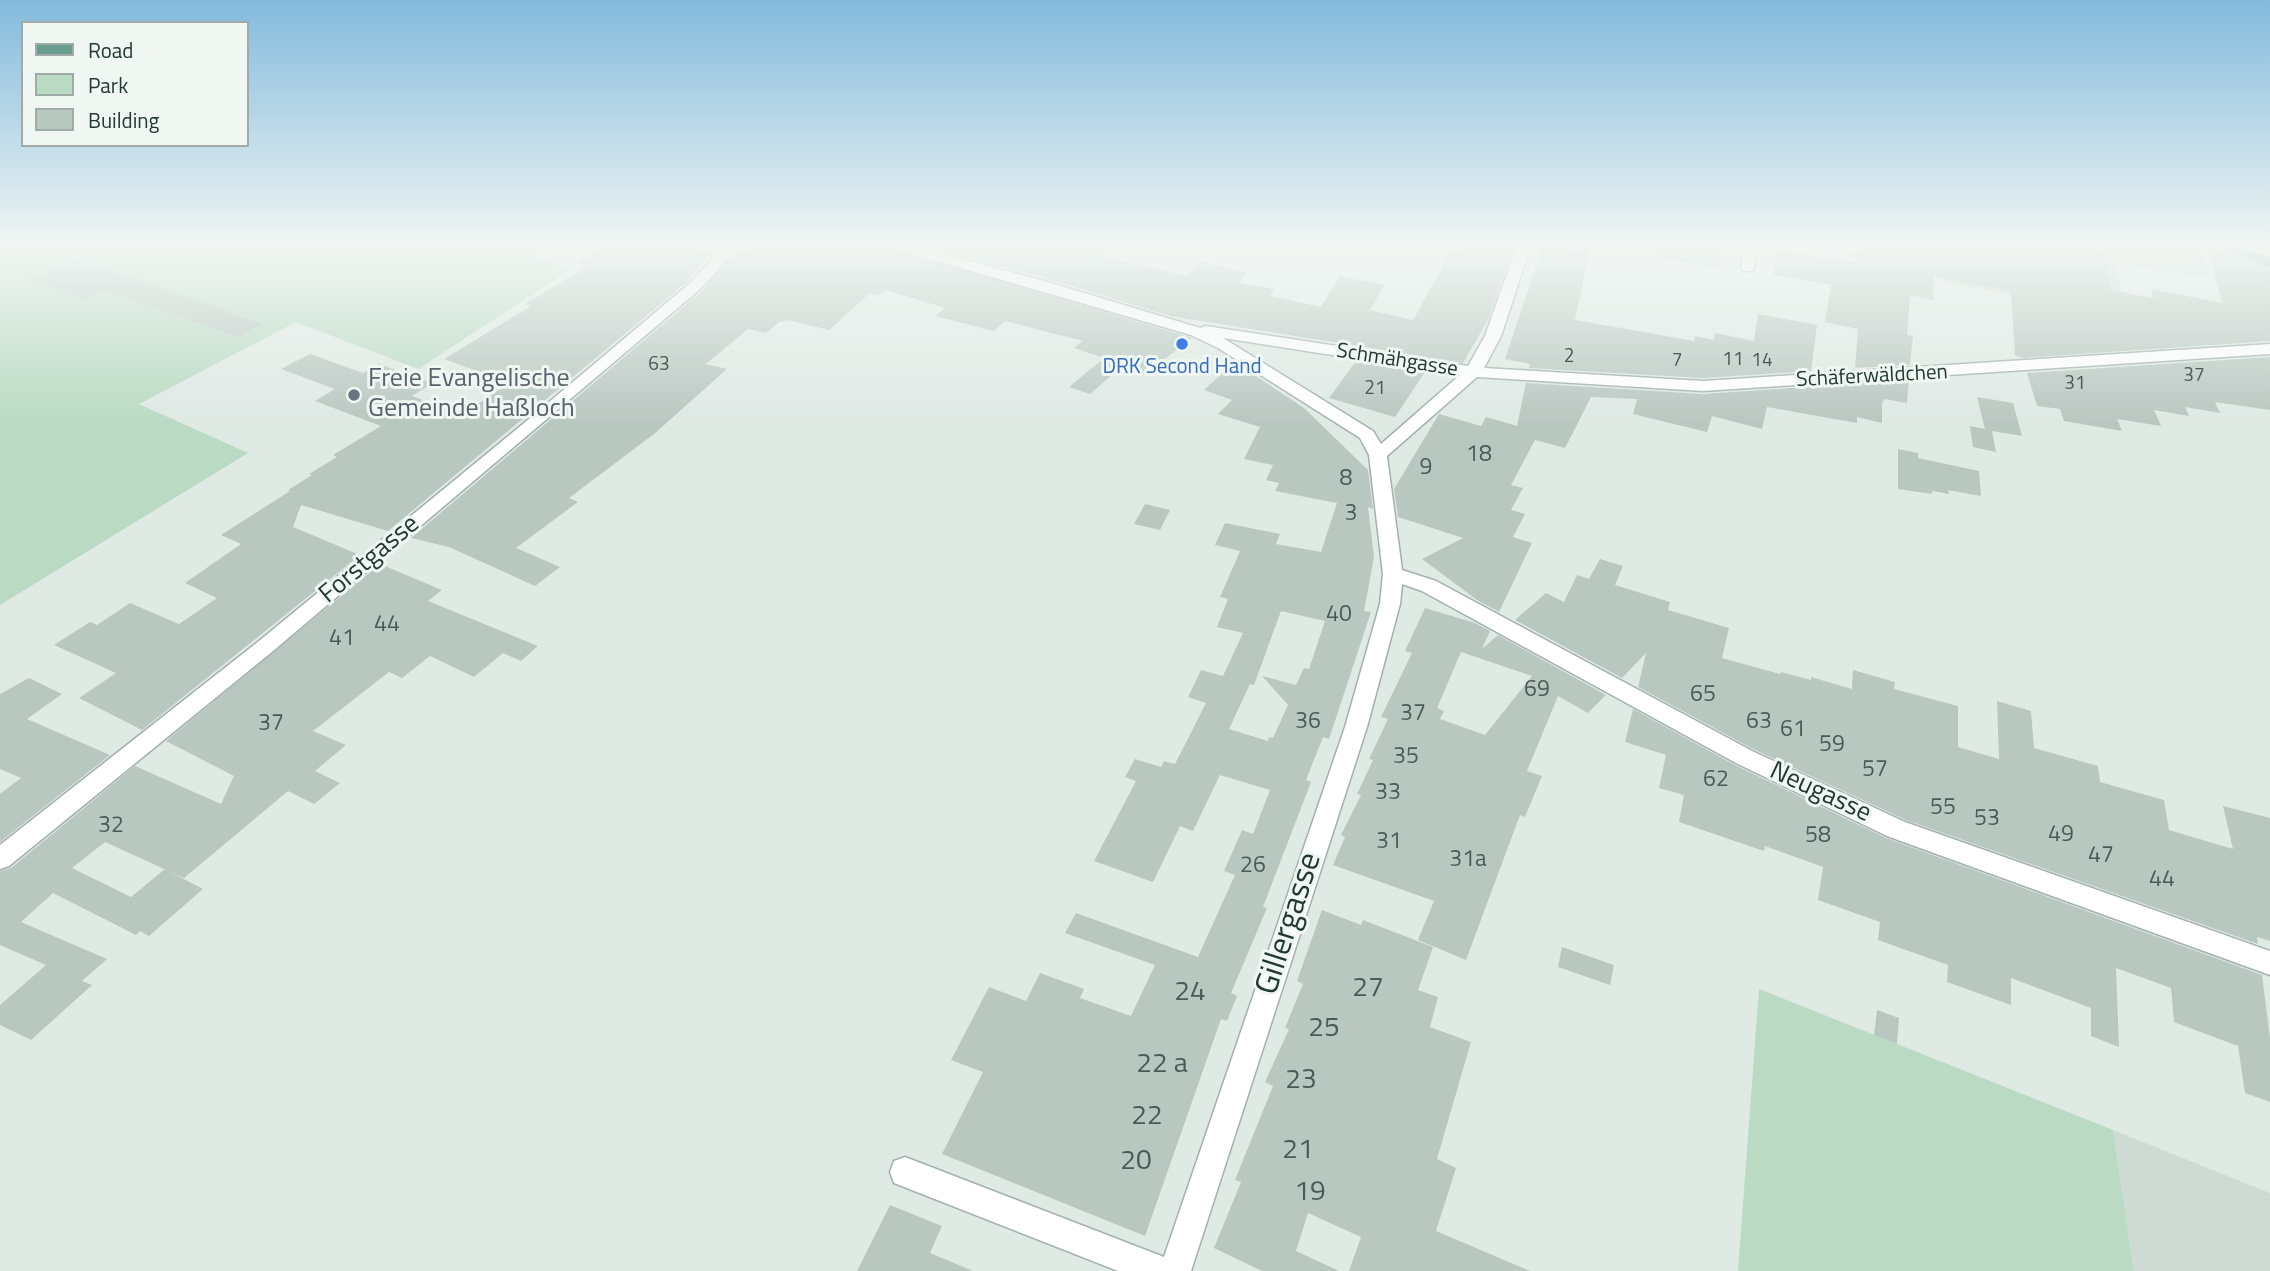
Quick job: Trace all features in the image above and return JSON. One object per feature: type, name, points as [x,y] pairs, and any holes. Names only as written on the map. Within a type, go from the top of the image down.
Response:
[{"type":"street","name":"Forstgasse","points":[[0,859],[266,646],[674,304]]},
{"type":"street","name":"Schmähgasse","points":[[1106,304],[1197,332],[1224,345],[1367,436],[1378,455],[1473,372]]},
{"type":"street","points":[[1473,372],[1493,336],[1504,304]]},
{"type":"street","name":"Schmähgasse","points":[[1197,332],[1233,333],[1376,359],[1473,372]]},
{"type":"street","name":"Schäferwäldchen","points":[[1473,372],[1703,386],[2270,349]]},
{"type":"street","points":[[1378,455],[1393,574]]},
{"type":"street","name":"Neugasse","points":[[1393,574],[1429,586],[1744,757],[1896,829],[2177,932],[2270,963]]},
{"type":"street","name":"Gillergasse","points":[[1175,1271],[1356,727],[1390,604],[1393,574]]},
{"type":"street","points":[[905,1172],[1157,1271]]},
{"type":"shaded area","points":[[2059,304],[2099,304],[2068,306]]},
{"type":"shaded area","points":[[2113,1130],[2270,1193],[2270,1271],[2134,1271]]},
{"type":"green space","points":[[0,304],[517,304],[418,369],[296,322],[139,404],[248,453],[0,605]]},
{"type":"green space","points":[[1759,989],[2113,1130],[2134,1271],[1738,1271]]},
{"type":"building","points":[[146,304],[206,304],[262,324],[238,337]]},
{"type":"building","points":[[526,304],[660,304],[388,531],[301,505],[293,527],[360,555],[142,730],[79,698],[116,673],[54,645],[90,622],[97,625],[130,603],[179,624],[217,598],[185,583],[241,544],[221,535],[337,457],[333,455],[381,426],[315,401],[335,389],[281,369],[310,354],[363,373],[379,364],[433,383],[412,396],[462,414],[510,383],[444,359],[531,306]]},
{"type":"building","points":[[686,304],[857,304],[829,330],[788,320],[779,322],[766,333],[748,329],[706,364],[727,369],[654,434],[569,498],[578,502],[516,548],[560,567],[535,586],[449,547],[411,538]]},
{"type":"building","points":[[933,304],[1079,304],[1192,338],[1144,375],[1122,366],[1090,394],[1069,387],[1104,358],[1074,348],[1083,341],[1005,321],[994,331],[935,316],[945,308]]},
{"type":"building","points":[[1132,304],[1309,304],[1321,307],[1323,304],[1373,304],[1370,310],[1413,320],[1422,304],[1494,304],[1488,320],[1463,363],[1170,316]]},
{"type":"building","points":[[1523,304],[1578,304],[1575,320],[1694,341],[1695,336],[1714,340],[1715,333],[1754,341],[1758,314],[1817,325],[1811,371],[1703,378],[1529,368],[1530,364],[1505,359]]},
{"type":"building","points":[[1828,304],[1909,304],[1907,335],[1913,336],[1910,365],[1855,368],[1858,329],[1825,322]]},
{"type":"building","points":[[2012,304],[2270,304],[2270,341],[2022,358],[2015,355]]},
{"type":"building","points":[[2270,357],[2270,410],[2215,402],[2220,413],[2185,407],[2189,416],[2154,410],[2161,426],[2117,419],[2122,431],[2064,421],[2060,409],[2037,406],[2027,373]]},
{"type":"building","points":[[1356,361],[1425,372],[1395,417],[1329,398]]},
{"type":"building","points":[[1235,362],[1304,408],[1368,470],[1373,509],[1368,507],[1374,557],[1364,611],[1371,612],[1329,739],[1323,737],[1306,780],[1311,782],[1263,907],[1267,908],[1231,993],[1237,996],[1227,1021],[1221,1019],[1145,1236],[942,1154],[983,1072],[951,1060],[989,987],[1026,1001],[1040,973],[1084,989],[1080,998],[1131,1016],[1155,965],[1065,933],[1076,913],[1198,957],[1235,875],[1224,871],[1242,830],[1253,834],[1270,790],[1220,775],[1193,831],[1180,826],[1153,882],[1094,861],[1136,781],[1125,777],[1135,759],[1161,767],[1164,761],[1175,764],[1206,703],[1188,697],[1201,670],[1223,676],[1243,633],[1217,627],[1228,599],[1220,597],[1240,551],[1215,545],[1225,523],[1280,534],[1276,544],[1321,552],[1337,503],[1275,491],[1279,483],[1266,480],[1273,465],[1244,459],[1260,427],[1218,414],[1232,400],[1204,390]],"holes":[[[1281,611],[1325,621],[1309,669],[1304,668],[1296,685],[1262,676],[1288,705],[1273,738],[1269,737],[1268,741],[1229,729],[1250,684],[1254,685]]]},
{"type":"building","points":[[1909,380],[1907,403],[1884,399],[1882,423],[1857,417],[1857,423],[1767,407],[1762,429],[1712,416],[1707,432],[1633,414],[1637,399],[1591,397],[1565,448],[1535,440],[1511,485],[1523,488],[1511,510],[1525,514],[1513,537],[1532,543],[1499,612],[1477,600],[1422,559],[1463,538],[1398,517],[1394,489],[1439,414],[1481,426],[1486,417],[1517,426],[1526,383],[1703,394]]},
{"type":"building","points":[[1977,397],[2013,403],[2022,436],[1992,431],[1996,452],[1973,447],[1970,426],[1985,429]]},
{"type":"building","points":[[1898,449],[1918,453],[1918,458],[1979,471],[1981,496],[1948,490],[1949,494],[1932,491],[1932,494],[1898,489]]},
{"type":"building","points":[[1145,504],[1170,510],[1160,530],[1134,524]]},
{"type":"building","points":[[1600,559],[1623,566],[1615,585],[1670,602],[1668,610],[1729,628],[1722,658],[1780,674],[1781,672],[1811,680],[1811,677],[1852,689],[1853,670],[1895,682],[1894,689],[1958,706],[1958,747],[1999,759],[1997,701],[2031,711],[2034,748],[2098,766],[2100,782],[2164,800],[2169,830],[2233,849],[2223,806],[2270,818],[2270,941],[2257,937],[2258,944],[1906,820],[1753,749],[1638,687],[1646,653],[1622,678],[1515,620],[1546,593],[1564,602],[1577,575],[1589,579]]},
{"type":"building","points":[[380,564],[442,590],[428,601],[538,646],[521,661],[503,653],[474,677],[430,656],[402,678],[389,672],[313,731],[346,745],[315,771],[340,783],[314,804],[288,791],[184,878],[170,872],[203,889],[149,936],[140,931],[136,935],[53,893],[21,922],[107,959],[82,981],[92,985],[31,1040],[0,1025],[0,1005],[46,965],[0,945],[0,871],[11,868],[135,766],[221,804],[234,776],[166,741]],"holes":[[[105,842],[165,869],[131,897],[72,868]]]},
{"type":"building","points":[[1425,608],[1475,623],[1490,631],[1482,649],[1498,635],[1606,695],[1588,713],[1558,696],[1527,771],[1542,776],[1525,817],[1520,815],[1466,960],[1418,940],[1434,901],[1333,865],[1345,837],[1341,835],[1361,795],[1357,794],[1373,760],[1369,759],[1388,719],[1381,717],[1412,653],[1405,651]],"holes":[[[1461,652],[1532,676],[1485,735],[1440,719],[1444,711],[1437,708]]]},
{"type":"building","points":[[29,678],[62,694],[27,719],[110,755],[0,842],[0,794],[21,778],[0,769],[0,694]]},
{"type":"building","points":[[1633,709],[1735,765],[1886,838],[2262,975],[2270,1038],[2270,1102],[2245,1093],[2238,1046],[2174,1022],[2171,988],[2116,968],[2119,1047],[2091,1036],[2091,1008],[2011,978],[2011,1005],[1947,982],[1948,965],[1878,940],[1880,922],[1818,900],[1823,867],[1765,846],[1764,851],[1679,822],[1684,795],[1659,788],[1666,755],[1625,742]]},
{"type":"building","points":[[1322,910],[1361,925],[1363,920],[1433,947],[1418,990],[1438,997],[1430,1027],[1471,1042],[1437,1159],[1456,1168],[1436,1231],[1530,1271],[1349,1271],[1361,1237],[1308,1213],[1296,1251],[1339,1271],[1262,1271],[1214,1248],[1241,1182],[1235,1180],[1273,1086],[1265,1082],[1289,1029],[1285,1028],[1303,984],[1297,981]]},
{"type":"building","points":[[1562,947],[1614,965],[1610,985],[1558,967]]},
{"type":"building","points":[[1877,1010],[1899,1018],[1897,1044],[1874,1035]]},
{"type":"building","points":[[890,1205],[942,1226],[930,1253],[973,1271],[857,1271]]},
{"type":"place","name":"DRK Second Hand","points":[[1182,344]]},
{"type":"place","name":"Freie Evangelische Gemeinde Haßloch","points":[[354,395]]}]
